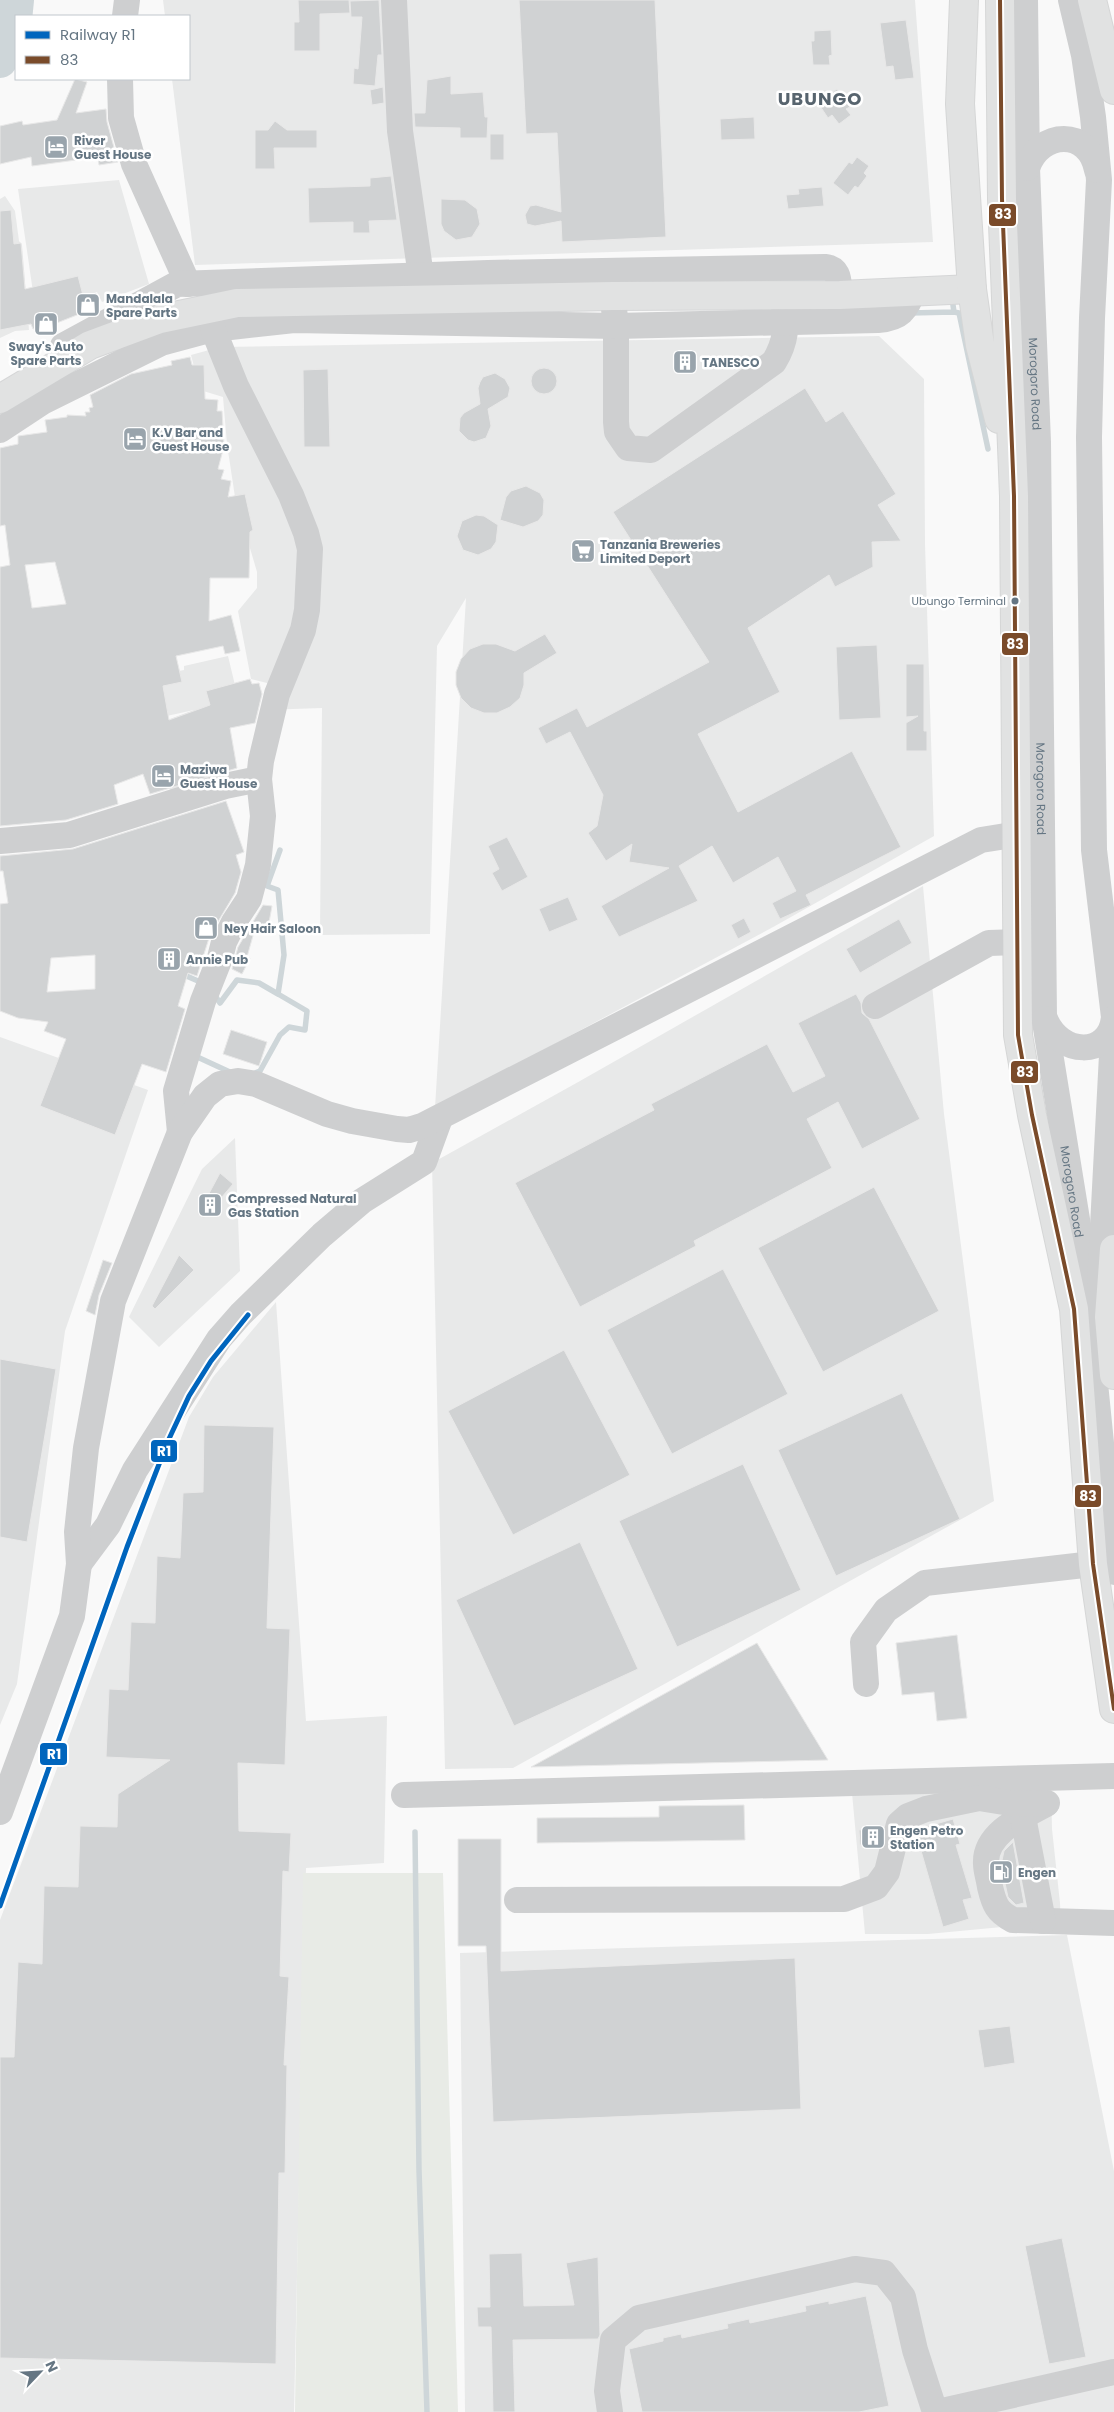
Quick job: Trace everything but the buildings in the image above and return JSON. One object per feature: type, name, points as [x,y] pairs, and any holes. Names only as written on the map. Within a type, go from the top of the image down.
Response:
[{"type":"main road","points":[[964,0],[960,104],[972,288],[980,345],[996,402],[1014,496]]},
{"type":"main road","name":"Morogoro Road","points":[[1078,2],[1114,90]]},
{"type":"main road","name":"Morogoro Road","points":[[1012,3],[1002,199],[1014,496],[1018,1035],[1032,1115],[1074,1309],[1104,1568],[1114,1709]]},
{"type":"main road","points":[[0,399],[90,345],[160,319],[237,303],[613,296],[784,308],[840,295],[972,288]]},
{"type":"main road","points":[[1114,1249],[1109,1317],[1114,1375]]},
{"type":"street","points":[[125,15],[126,0]]},
{"type":"street","points":[[394,0],[400,131],[421,276]]},
{"type":"street","name":"Morogoro Road","points":[[1078,2],[1099,180],[1092,318],[1089,437],[1094,850],[1114,1017],[1100,1250],[1100,1328],[1114,1474]]},
{"type":"street","name":"Morogoro Road","points":[[1012,3],[1027,168],[1038,442],[1044,1016],[1081,1244],[1104,1568]]},
{"type":"street","points":[[120,80],[121,118],[134,164],[188,284]]},
{"type":"street","points":[[1027,168],[1031,156],[1039,147],[1050,140],[1062,138],[1074,140],[1084,146],[1092,156],[1099,180]]},
{"type":"street","points":[[0,384],[76,339],[177,284],[421,276],[825,267],[833,269],[838,275],[840,295]]},
{"type":"street","points":[[0,430],[44,401],[161,343],[213,329],[294,320],[616,326],[784,308],[894,318],[907,305],[914,290]]},
{"type":"street","points":[[613,296],[616,326],[617,432],[628,448],[651,450],[774,362],[785,340],[784,308]]},
{"type":"street","points":[[180,1132],[176,1092],[203,1000],[220,958],[224,942],[249,899],[258,865],[263,816],[259,779],[278,694],[303,630],[307,610],[310,549],[306,532],[291,496],[236,386],[213,329]]},
{"type":"street","points":[[0,841],[69,835],[225,786],[259,779]]},
{"type":"street","points":[[0,1812],[72,1616],[79,1564],[77,1532],[86,1448],[113,1301],[180,1132],[205,1096],[220,1084],[238,1081],[256,1084],[328,1114],[383,1128],[409,1130],[440,1118],[981,840],[1018,834]]},
{"type":"street","points":[[875,1006],[989,943],[1018,942]]},
{"type":"street","points":[[1044,1016],[1055,1036],[1064,1044],[1086,1047],[1097,1044],[1106,1036],[1113,1027],[1114,1017]]},
{"type":"street","points":[[79,1564],[108,1525],[135,1470],[219,1339],[241,1314],[322,1235],[362,1201],[424,1162],[440,1118]]},
{"type":"street","points":[[866,1684],[863,1642],[886,1610],[925,1584],[1104,1568]]},
{"type":"street","points":[[404,1795],[1107,1777]]},
{"type":"street","points":[[1107,1777],[1047,1803],[1005,1829],[990,1844],[985,1862],[994,1904],[1000,1914],[1012,1920],[1114,1922]]},
{"type":"street","points":[[517,1900],[844,1899],[876,1887],[887,1872],[899,1824],[908,1816],[926,1809],[979,1798],[1016,1804],[1047,1803]]},
{"type":"street","points":[[1023,1817],[1043,1922]]},
{"type":"street","points":[[610,2412],[606,2391],[613,2340],[639,2318],[855,2269],[884,2273],[903,2297],[915,2350],[936,2412],[1114,2372]]},
{"type":"shaded area","points":[[163,0],[915,0],[933,242],[195,265],[172,80],[190,80],[190,15],[165,15]]},
{"type":"shaded area","points":[[119,180],[149,284],[102,302],[97,292],[48,310],[33,292],[18,189]]},
{"type":"shaded area","points":[[5,196],[15,211],[19,241],[22,245],[29,330],[15,331],[0,338],[0,199]]},
{"type":"shaded area","points":[[879,336],[924,379],[925,544],[934,836],[775,926],[435,1108],[466,598],[437,646],[430,934],[320,935],[322,708],[264,710],[270,699],[267,683],[251,679],[238,611],[257,588],[257,572],[235,497],[227,444],[223,397],[200,390],[191,355],[220,347]]},
{"type":"shaded area","points":[[228,656],[239,702],[218,716],[230,780],[171,793],[161,760],[154,725],[194,710],[153,719],[98,688],[184,670],[184,666]]},
{"type":"shaded area","points":[[923,886],[944,1114],[994,1501],[513,1768],[445,1769],[432,1163]]},
{"type":"shaded area","points":[[0,1037],[148,1090],[65,1331],[17,1684],[0,1725]]},
{"type":"shaded area","name":"Compressed Natural Gas Station","points":[[235,1138],[240,1271],[159,1347],[129,1317],[202,1169]]},
{"type":"shaded area","points":[[276,1302],[306,1721],[387,1716],[384,1863],[306,1868],[294,2412],[0,2412],[0,1920],[189,1417],[213,1377]]},
{"type":"shaded area","name":"Engen Petro Station","points":[[1051,1786],[1052,1829],[1061,1930],[1002,1927],[928,1934],[865,1934],[852,1793]]},
{"type":"shaded area","points":[[303,1873],[443,1873],[458,2412],[295,2412]]},
{"type":"shaded area","points":[[1067,1935],[1114,2171],[1114,2412],[465,2412],[460,1953]]},
{"type":"waterway","points":[[16,15],[17,0]]},
{"type":"waterway","points":[[0,61],[13,40],[15,20]]},
{"type":"waterway","points":[[757,282],[825,282]]},
{"type":"waterway","points":[[952,298],[954,312],[959,313],[988,449]]},
{"type":"waterway","points":[[910,313],[954,312]]},
{"type":"waterway","points":[[214,994],[220,1003],[237,980],[259,983],[278,994],[284,955],[278,890],[267,886],[280,850]]},
{"type":"waterway","points":[[182,974],[198,981]]},
{"type":"waterway","points":[[253,1074],[260,1071],[280,1035],[289,1027],[305,1030],[307,1011],[278,994]]},
{"type":"waterway","points":[[193,1055],[232,1073]]},
{"type":"waterway","points":[[415,1832],[419,2170],[427,2412]]},
{"type":"rail line","name":"R1","points":[[0,1906],[127,1547],[168,1441],[189,1396],[211,1361],[248,1315]]},
{"type":"transit line","name":"83","points":[[1000,0],[1002,199],[1014,496],[1018,1035],[1032,1115],[1074,1309],[1093,1564],[1114,1709]]},
{"type":"place","name":"River Guest House","points":[[56,147]]},
{"type":"place","name":"Mandalala Spare Parts","points":[[88,305]]},
{"type":"place","name":"Sway's Auto Spare Parts","points":[[46,324]]},
{"type":"place","name":"TANESCO","points":[[685,362]]},
{"type":"place","name":"K.V Bar and Guest House","points":[[135,439]]},
{"type":"place","name":"Tanzania Breweries Limited Deport","points":[[583,551]]},
{"type":"place","name":"Ubungo Terminal","points":[[1015,601]]},
{"type":"place","name":"Maziwa Guest House","points":[[163,776]]},
{"type":"place","name":"Ney Hair Saloon","points":[[206,928]]},
{"type":"place","name":"Annie Pub","points":[[169,959]]},
{"type":"place","name":"Compressed Natural Gas Station","points":[[210,1205]]},
{"type":"place","name":"Engen Petro Station","points":[[873,1837]]},
{"type":"place","name":"Engen","points":[[1001,1872]]},
{"type":"district","name":"UBUNGO","points":[[820,98]]}]
